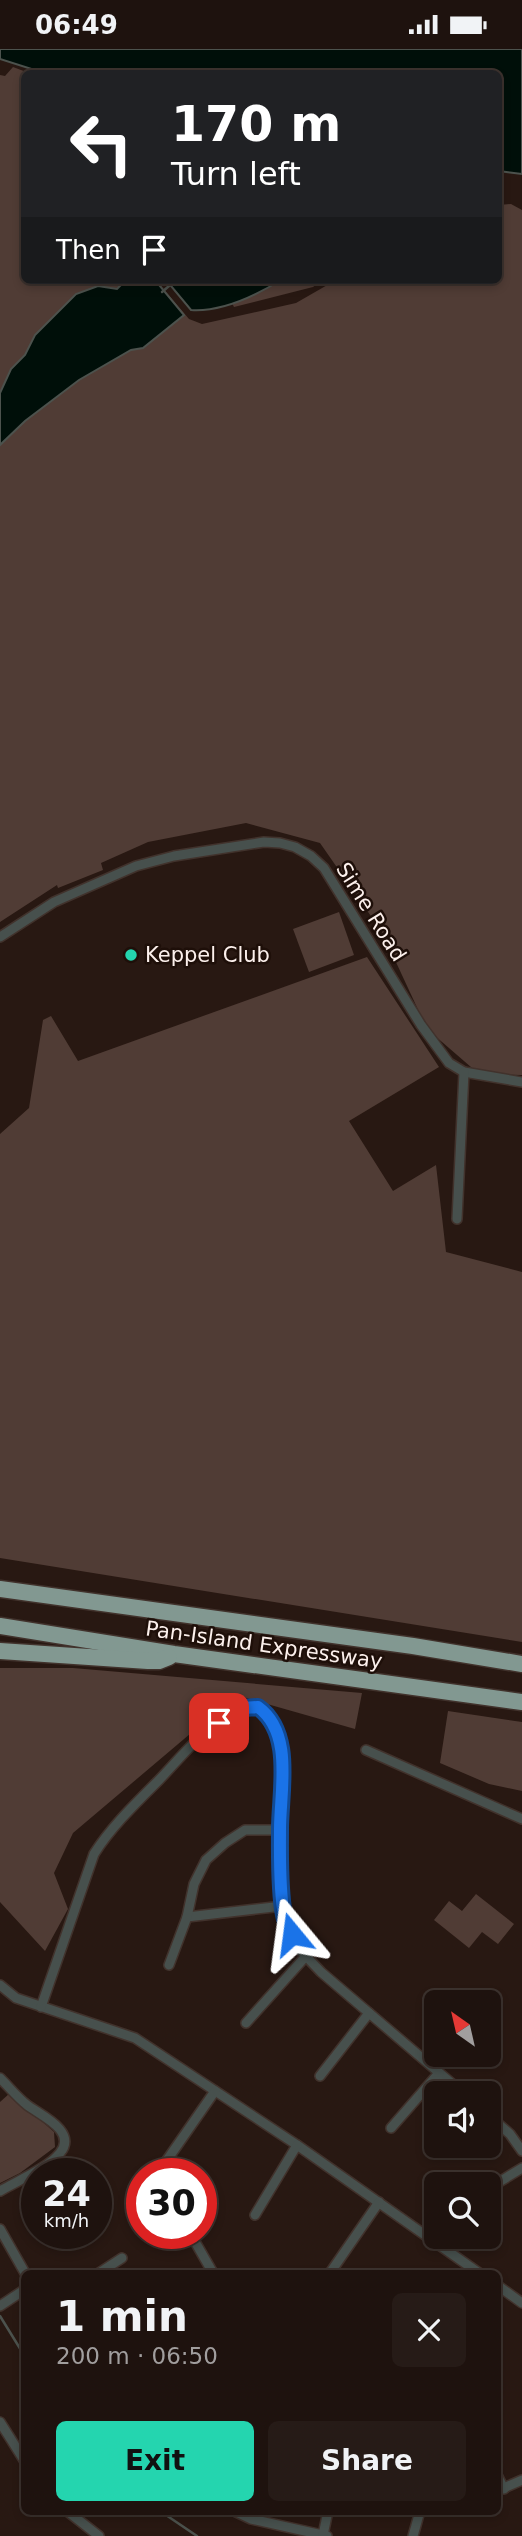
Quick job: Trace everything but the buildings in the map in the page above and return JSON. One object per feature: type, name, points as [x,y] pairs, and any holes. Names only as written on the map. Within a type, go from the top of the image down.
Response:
[{"type":"highway","points":[[0,1577],[26,1592]]},
{"type":"highway","name":"Pan-Island Expressway","points":[[0,1589],[522,1664]]},
{"type":"highway","name":"Pan-Island Expressway","points":[[0,1626],[174,1654],[522,1702]]},
{"type":"highway","points":[[0,1651],[148,1661],[163,1660],[174,1654]]},
{"type":"street","name":"Sime Road","points":[[0,937],[54,902],[148,862],[264,842],[295,847],[324,868],[421,1025],[449,1063],[464,1072]]},
{"type":"street","points":[[457,1219],[464,1072],[522,1082]]},
{"type":"street","points":[[41,2007],[99,1846],[204,1733],[234,1712],[250,1706],[258,1707],[271,1721],[279,1739],[285,1919],[306,1956],[449,2081]]},
{"type":"street","points":[[366,1750],[522,1819]]},
{"type":"street","points":[[169,1965],[187,1917],[194,1884],[206,1860],[245,1830],[280,1830]]},
{"type":"street","points":[[187,1917],[283,1906]]},
{"type":"street","points":[[246,2023],[306,1956]]},
{"type":"street","points":[[0,1985],[16,1998],[135,2038],[297,2145],[474,2270]]},
{"type":"street","points":[[320,2076],[369,2013]]},
{"type":"street","points":[[391,2128],[439,2073]]},
{"type":"street","points":[[0,2078],[25,2104],[56,2125],[64,2142],[63,2148],[53,2159],[0,2191]]},
{"type":"street","points":[[168,2158],[215,2091]]},
{"type":"street","points":[[501,2126],[522,2151]]},
{"type":"street","points":[[255,2215],[297,2145]]},
{"type":"street","points":[[501,2181],[522,2168]]},
{"type":"street","points":[[332,2270],[379,2202]]},
{"type":"street","points":[[0,2228],[23,2270]]},
{"type":"street","points":[[199,2249],[211,2270]]},
{"type":"street","points":[[104,2270],[122,2258]]},
{"type":"street","points":[[461,2270],[465,2264]]},
{"type":"street","points":[[501,2288],[522,2302]]},
{"type":"street","points":[[0,2306],[21,2292]]},
{"type":"street","points":[[0,2422],[21,2455]]},
{"type":"street","points":[[501,2490],[522,2480]]},
{"type":"street","points":[[72,2515],[99,2536]]},
{"type":"street","points":[[242,2515],[325,2535],[328,2515]]},
{"type":"street","points":[[413,2536],[419,2515]]},
{"type":"shaded area","points":[[0,49],[522,49],[522,174],[502,171],[502,70],[35,70],[0,59]]},
{"type":"shaded area","points":[[13,67],[21,70],[21,284],[159,284],[189,319],[202,324],[296,303],[329,284],[502,284],[502,205],[511,204],[522,210],[522,1075],[479,1074],[427,1029],[382,932],[320,843],[246,823],[148,842],[101,863],[103,870],[58,888],[57,885],[0,922],[0,75],[5,76]]},
{"type":"shaded area","points":[[122,284],[158,284],[184,315],[143,348],[131,350],[79,380],[25,421],[0,445],[0,393],[11,369],[25,355],[35,335],[76,294],[98,286],[117,289]]},
{"type":"shaded area","points":[[169,284],[274,284],[238,302],[191,310]]},
{"type":"shaded area","points":[[222,284],[317,284],[313,287],[234,307]]},
{"type":"shaded area","points":[[339,912],[354,955],[309,972],[293,929]]},
{"type":"shaded area","points":[[367,957],[439,1067],[349,1121],[393,1191],[436,1165],[446,1252],[522,1272],[522,1642],[0,1558],[0,1134],[29,1108],[43,1020],[51,1016],[78,1061]]},
{"type":"shaded area","points":[[0,1668],[73,1668],[362,1693],[355,1729],[236,1695],[73,1833],[54,1873],[68,1909],[45,1951],[0,1902]]},
{"type":"shaded area","points":[[448,1711],[522,1722],[522,1791],[489,1784],[440,1763]]},
{"type":"shaded area","points":[[476,1894],[514,1924],[498,1944],[482,1932],[469,1948],[434,1920],[449,1901],[462,1911]]},
{"type":"shaded area","points":[[10,2093],[54,2132],[55,2147],[40,2158],[21,2158],[21,2172],[0,2183],[0,2102]]},
{"type":"waterway","points":[[162,292],[171,284]]},
{"type":"waterway","points":[[0,2316],[21,2350]]},
{"type":"waterway","points":[[166,2515],[197,2536]]},
{"type":"place","name":"Keppel Club","points":[[131,955]]},
{"type":"route","points":[[219,1723],[243,1708],[258,1707],[271,1721],[279,1739],[282,1773],[280,1830],[283,1912],[292,1934]]}]
